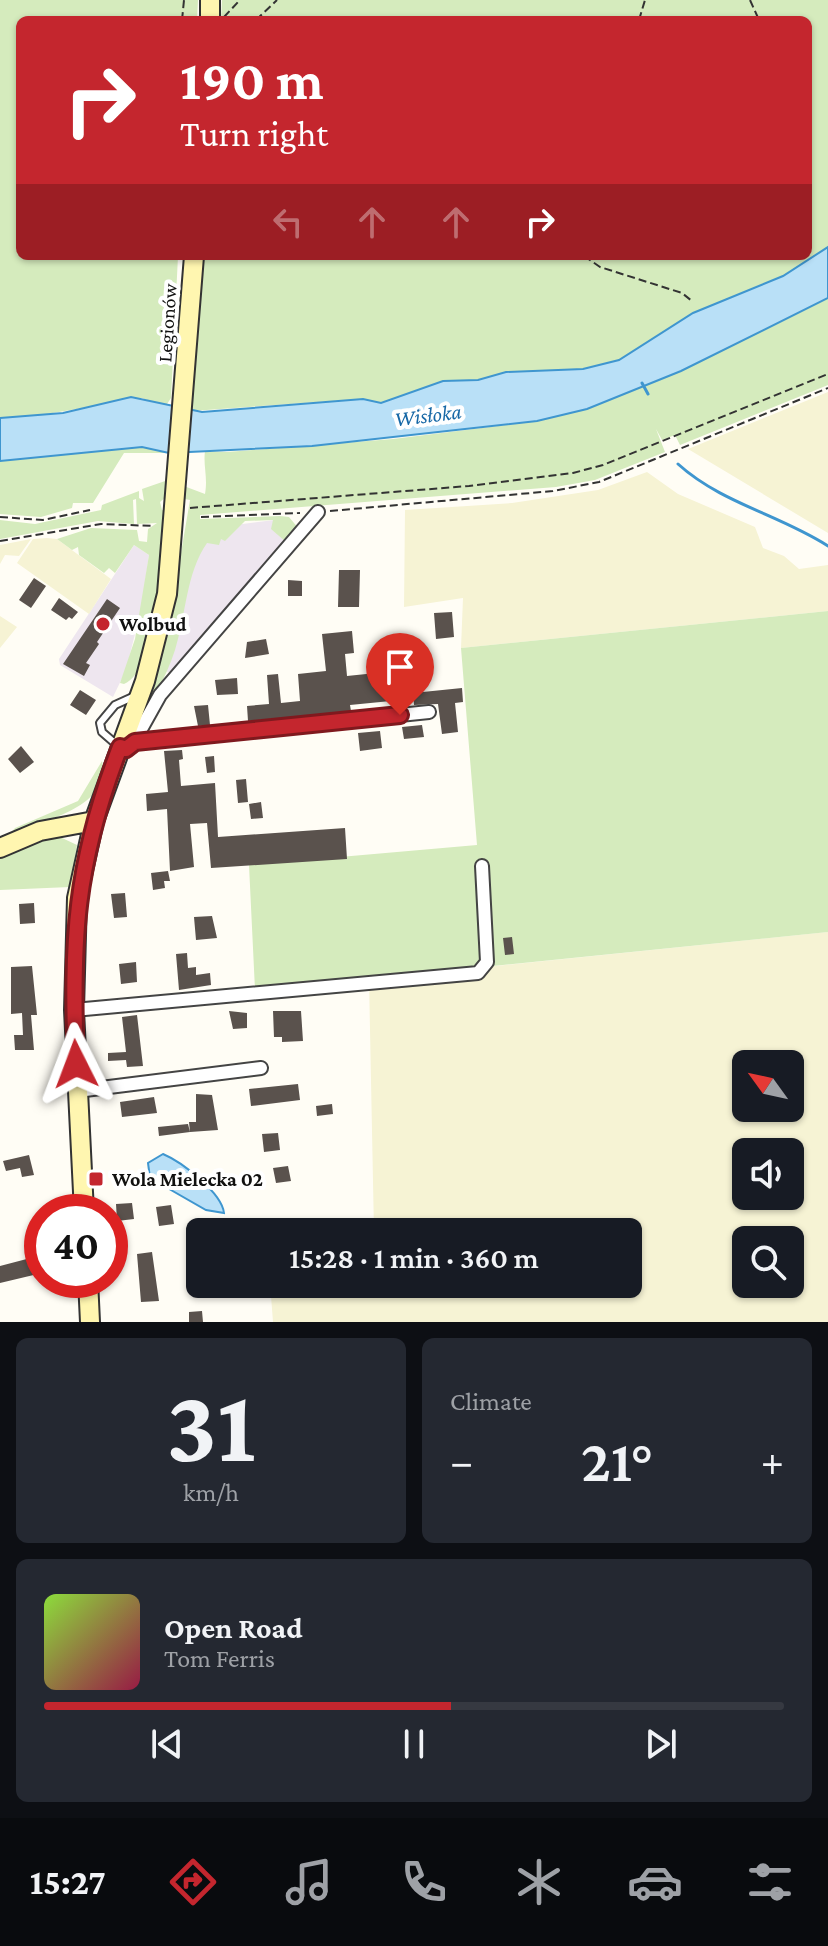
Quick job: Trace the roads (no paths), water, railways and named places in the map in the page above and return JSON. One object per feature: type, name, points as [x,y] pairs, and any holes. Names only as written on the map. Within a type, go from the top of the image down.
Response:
[{"type":"street","name":"Legionów","points":[[83,1194],[74,1010],[76,912],[94,821],[127,744],[167,594],[183,509],[185,393],[194,260]]},
{"type":"street","points":[[127,744],[160,695],[318,512]]},
{"type":"street","points":[[127,744],[429,712]]},
{"type":"street","points":[[0,848],[40,831],[94,821]]},
{"type":"street","points":[[74,1010],[478,973],[487,962],[482,866]]},
{"type":"street","points":[[77,1091],[261,1068]]},
{"type":"street","points":[[89,1298],[90,1322]]},
{"type":"lane","points":[[127,744],[102,732],[100,723],[115,705],[140,694]]},
{"type":"water","name":"Wisłoka","points":[[828,247],[828,298],[681,371],[587,409],[537,421],[312,446],[169,453],[142,447],[0,461],[0,418],[63,413],[131,397],[202,412],[363,399],[381,403],[443,381],[478,380],[506,372],[583,369],[619,360],[693,313],[783,276]]},
{"type":"water","points":[[163,1154],[209,1188],[222,1205],[224,1213],[206,1210],[150,1178],[148,1163]]},
{"type":"waterway","points":[[642,383],[648,394]]},
{"type":"waterway","points":[[678,464],[713,489],[828,546]]},
{"type":"place","name":"Wolbud","points":[[103,624]]},
{"type":"place","name":"Wola Mielecka 02","points":[[96,1179]]}]
